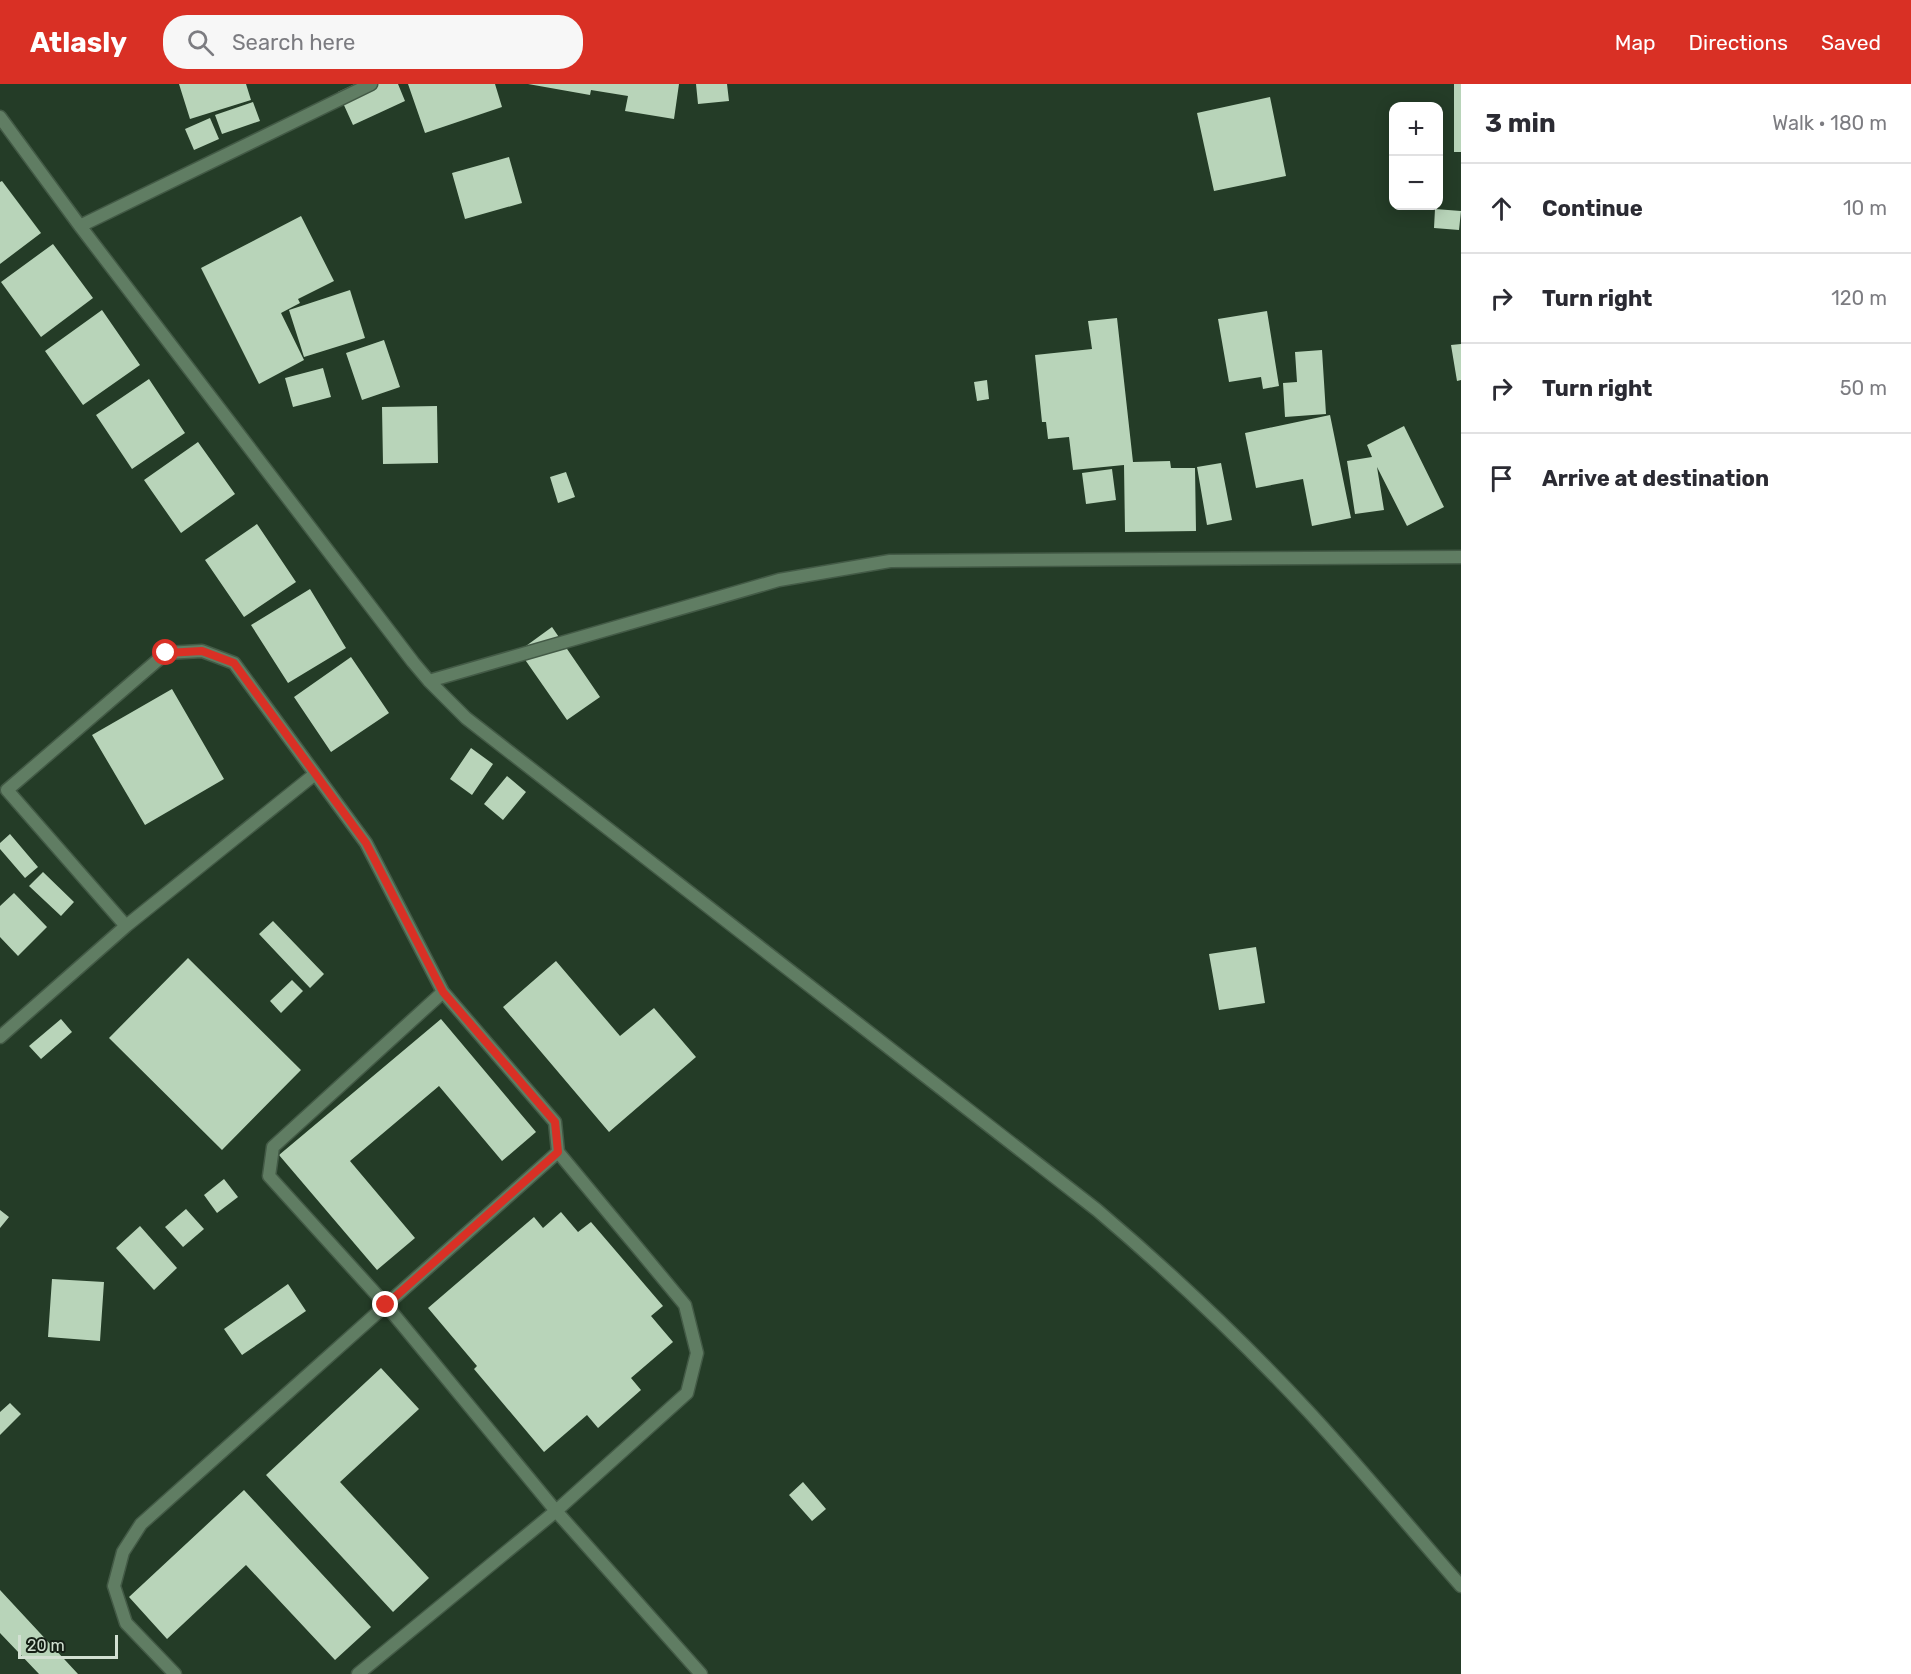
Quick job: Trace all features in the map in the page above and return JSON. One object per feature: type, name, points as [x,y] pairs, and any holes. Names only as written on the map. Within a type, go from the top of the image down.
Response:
[{"type":"street","points":[[80,226],[371,84]]},
{"type":"street","points":[[0,117],[80,226],[429,681],[466,718],[1097,1210],[1143,1250],[1233,1333],[1308,1411],[1461,1586]]},
{"type":"street","points":[[429,681],[780,580],[890,561],[1461,557]]},
{"type":"street","points":[[126,926],[4,786],[166,653],[202,651],[234,663],[366,843],[443,992],[555,1122],[558,1152],[685,1305],[697,1353],[687,1393],[556,1510],[358,1674]]},
{"type":"street","points":[[0,1037],[126,926],[315,774]]},
{"type":"street","points":[[443,992],[273,1147],[269,1176],[386,1305],[556,1510],[701,1674]]},
{"type":"street","points":[[175,1674],[126,1623],[114,1586],[123,1552],[141,1524],[558,1152]]},
{"type":"building","points":[[179,84],[246,84],[251,100],[190,119]]},
{"type":"building","points":[[355,84],[398,84],[405,101],[353,125],[338,92]]},
{"type":"building","points":[[408,84],[495,84],[502,107],[425,133]]},
{"type":"building","points":[[528,84],[679,84],[674,119],[625,111],[628,96],[591,90],[590,95]]},
{"type":"building","points":[[696,84],[727,84],[729,101],[698,104]]},
{"type":"building","points":[[1454,84],[1461,84],[1461,152],[1454,152]]},
{"type":"building","points":[[1270,97],[1286,176],[1214,191],[1197,113]]},
{"type":"building","points":[[253,102],[260,121],[222,134],[215,115]]},
{"type":"building","points":[[210,118],[219,139],[194,150],[185,129]]},
{"type":"building","points":[[509,157],[522,203],[465,219],[452,173]]},
{"type":"building","points":[[2,181],[41,233],[0,264],[0,182]]},
{"type":"building","points":[[1435,210],[1461,211],[1459,230],[1434,228]]},
{"type":"building","points":[[301,216],[334,281],[298,299],[300,303],[281,313],[304,360],[259,384],[201,268]]},
{"type":"building","points":[[53,244],[93,298],[41,337],[1,282]]},
{"type":"building","points":[[350,290],[365,338],[304,357],[289,310]]},
{"type":"building","points":[[102,310],[140,365],[83,405],[45,351]]},
{"type":"building","points":[[1267,311],[1279,386],[1263,389],[1261,377],[1229,382],[1218,319]]},
{"type":"building","points":[[1117,318],[1133,462],[1170,461],[1171,468],[1195,468],[1196,531],[1125,532],[1124,465],[1073,470],[1069,437],[1048,439],[1046,422],[1042,422],[1035,355],[1092,349],[1088,321]]},
{"type":"building","points":[[384,340],[400,387],[362,400],[346,353]]},
{"type":"building","points":[[1461,344],[1461,380],[1457,381],[1451,345]]},
{"type":"building","points":[[1322,350],[1326,414],[1285,417],[1283,383],[1297,382],[1295,352]]},
{"type":"building","points":[[323,368],[331,397],[293,407],[285,378]]},
{"type":"building","points":[[149,379],[185,433],[132,469],[96,415]]},
{"type":"building","points":[[987,380],[989,399],[977,401],[974,382]]},
{"type":"building","points":[[437,406],[438,463],[383,464],[382,407]]},
{"type":"building","points":[[1330,415],[1351,518],[1312,526],[1303,479],[1256,488],[1245,433]]},
{"type":"building","points":[[1404,426],[1444,507],[1407,526],[1377,467],[1384,510],[1355,514],[1347,461],[1372,457],[1367,445]]},
{"type":"building","points":[[198,442],[235,494],[181,533],[144,480]]},
{"type":"building","points":[[1221,463],[1232,520],[1207,525],[1197,467]]},
{"type":"building","points":[[1112,469],[1116,500],[1086,504],[1082,473]]},
{"type":"building","points":[[566,472],[575,497],[558,503],[550,477]]},
{"type":"building","points":[[257,524],[296,582],[244,617],[205,560]]},
{"type":"building","points":[[310,589],[346,648],[288,683],[251,625]]},
{"type":"building","points":[[552,627],[600,697],[567,720],[519,651]]},
{"type":"building","points":[[351,657],[389,713],[331,752],[294,697]]},
{"type":"building","points":[[172,689],[224,779],[145,825],[92,735]]},
{"type":"building","points":[[471,748],[493,764],[472,795],[450,779]]},
{"type":"building","points":[[507,776],[526,792],[503,820],[484,804]]},
{"type":"building","points":[[10,834],[38,867],[25,878],[0,849],[0,843]]},
{"type":"building","points":[[43,872],[74,902],[61,916],[29,886]]},
{"type":"building","points":[[14,893],[47,927],[18,956],[0,937],[0,906]]},
{"type":"building","points":[[273,921],[324,974],[310,988],[259,934]]},
{"type":"building","points":[[1256,947],[1265,1003],[1219,1010],[1209,954]]},
{"type":"building","points":[[188,958],[301,1070],[222,1150],[109,1038]]},
{"type":"building","points":[[556,961],[620,1036],[654,1008],[696,1057],[609,1132],[503,1007]]},
{"type":"building","points":[[292,980],[303,991],[281,1013],[270,1001]]},
{"type":"building","points":[[61,1019],[72,1032],[41,1059],[29,1046]]},
{"type":"building","points":[[441,1019],[536,1132],[502,1161],[439,1086],[350,1161],[415,1238],[377,1270],[279,1155]]},
{"type":"building","points":[[224,1179],[238,1197],[217,1213],[204,1195]]},
{"type":"building","points":[[186,1209],[204,1229],[183,1247],[165,1227]]},
{"type":"building","points":[[0,1210],[9,1217],[0,1228]]},
{"type":"building","points":[[561,1212],[578,1232],[591,1222],[663,1306],[651,1316],[673,1342],[631,1378],[641,1390],[598,1428],[587,1415],[544,1452],[474,1369],[477,1366],[428,1308],[534,1217],[543,1228]]},
{"type":"building","points":[[140,1226],[177,1268],[154,1290],[116,1248]]},
{"type":"building","points":[[52,1279],[104,1282],[100,1341],[48,1337]]},
{"type":"building","points":[[288,1284],[306,1311],[242,1355],[224,1329]]},
{"type":"building","points":[[381,1368],[419,1409],[340,1482],[429,1578],[393,1612],[266,1475]]},
{"type":"building","points":[[10,1403],[21,1414],[0,1435],[0,1412]]},
{"type":"building","points":[[803,1482],[826,1509],[812,1521],[789,1495]]},
{"type":"building","points":[[244,1490],[371,1627],[335,1660],[246,1565],[167,1639],[129,1597]]},
{"type":"building","points":[[0,1590],[78,1674],[39,1674],[0,1633]]},
{"type":"route","points":[[166,653],[202,651],[234,663],[366,843],[443,992],[555,1122],[558,1152],[386,1305]]}]
